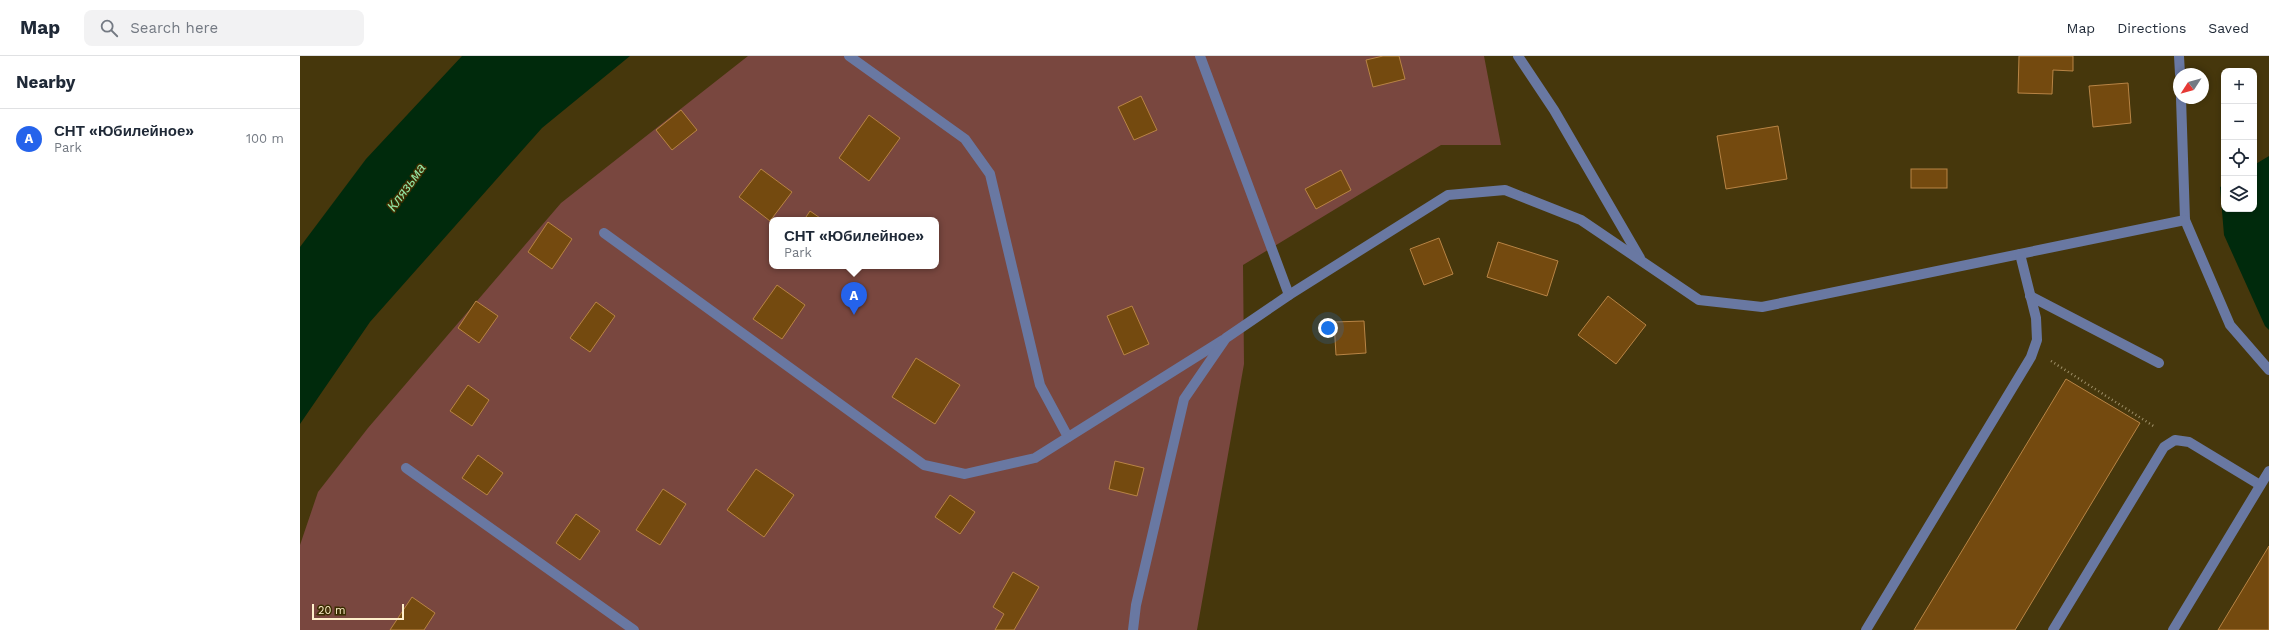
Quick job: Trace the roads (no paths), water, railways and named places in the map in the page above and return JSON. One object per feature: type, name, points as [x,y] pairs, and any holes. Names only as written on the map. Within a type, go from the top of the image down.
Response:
[{"type":"street","points":[[849,56],[965,139],[990,174],[1040,385],[1068,437]]},
{"type":"street","points":[[1200,56],[1289,295]]},
{"type":"street","points":[[1518,56],[1554,110],[1642,262]]},
{"type":"street","points":[[2179,56],[2180,68]]},
{"type":"street","points":[[2181,104],[2185,220],[2230,325],[2269,370]]},
{"type":"street","points":[[604,233],[924,465],[965,474],[1035,458],[1226,338],[1289,295],[1448,195],[1505,190],[1581,220],[1698,300],[1762,307],[2185,220]]},
{"type":"street","points":[[1866,630],[2034,350],[2037,340],[2036,318],[2020,254]]},
{"type":"street","points":[[2030,296],[2159,363]]},
{"type":"street","points":[[1133,630],[1136,604],[1184,399],[1226,338]]},
{"type":"street","points":[[2053,630],[2164,447],[2175,440],[2189,442],[2260,486]]},
{"type":"street","points":[[406,468],[634,630]]},
{"type":"street","points":[[2173,630],[2269,472]]},
{"type":"water","name":"Клязьма","points":[[462,56],[630,56],[542,128],[370,322],[300,424],[300,247],[366,159]]},
{"type":"water","points":[[2269,156],[2269,330],[2265,326],[2224,235],[2222,212],[2257,212],[2257,163]]},
{"type":"place","name":"СНТ «Юбилейное»","points":[[854,315]]}]
